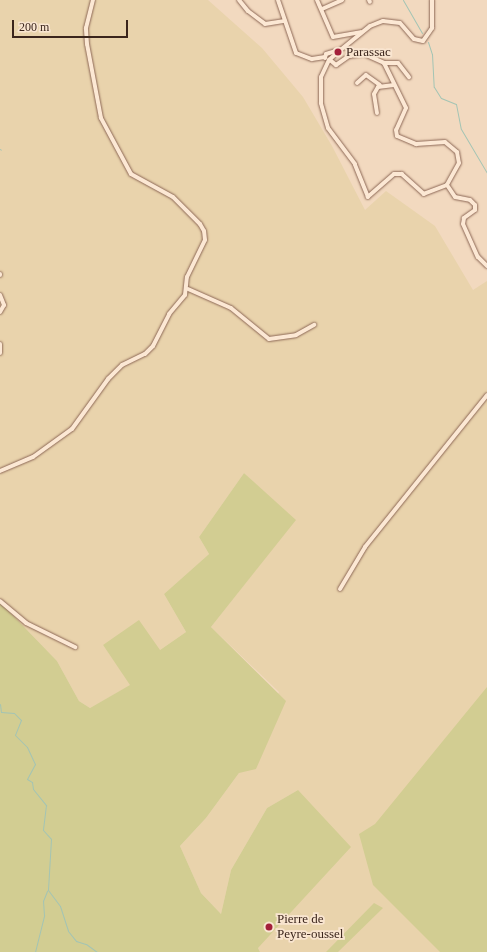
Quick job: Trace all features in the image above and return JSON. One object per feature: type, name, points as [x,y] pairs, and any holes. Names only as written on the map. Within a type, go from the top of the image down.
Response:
[{"type":"street","points":[[0,471],[39,452],[72,429],[99,388],[122,365],[145,354],[188,289],[187,277],[205,240],[204,231],[173,197],[131,174],[101,118],[87,44],[86,28],[93,0]]},
{"type":"street","points":[[239,0],[248,12],[265,24],[285,21]]},
{"type":"street","points":[[278,0],[296,53],[312,58],[325,57],[330,59],[336,65],[349,56],[364,54],[384,63],[398,63],[409,77]]},
{"type":"street","points":[[317,0],[333,37],[362,32]]},
{"type":"street","points":[[322,9],[342,0]]},
{"type":"street","points":[[330,59],[362,32],[376,23],[391,20],[404,26],[414,39],[423,41],[432,28],[432,0]]},
{"type":"street","points":[[325,57],[330,53],[342,49]]},
{"type":"street","points":[[330,53],[330,59],[321,81],[321,103],[324,119],[355,164],[368,196],[394,174],[402,174],[424,194],[446,185],[459,163],[457,152],[445,142],[416,144],[398,137],[396,130],[406,110],[384,63]]},
{"type":"street","points":[[357,83],[366,75],[380,85],[394,86]]},
{"type":"street","points":[[377,113],[374,94],[380,85]]},
{"type":"street","points":[[446,185],[457,199],[470,200],[475,205],[475,210],[464,218],[463,224],[478,257],[487,266]]},
{"type":"street","points":[[188,289],[231,308],[269,339],[296,335],[314,325]]},
{"type":"street","points":[[0,295],[4,305],[0,312]]},
{"type":"street","points":[[0,344],[0,353]]},
{"type":"street","points":[[340,589],[365,546],[487,395]]},
{"type":"street","points":[[0,601],[26,623],[75,647]]},
{"type":"shaded area","points":[[0,0],[208,0],[262,48],[303,97],[332,146],[365,210],[386,191],[435,226],[473,290],[487,281],[487,952],[260,952],[258,948],[298,790],[267,808],[231,870],[221,914],[201,893],[180,846],[206,818],[239,773],[279,692],[211,627],[295,520],[244,473],[199,537],[209,554],[164,594],[186,632],[160,650],[103,645],[131,685],[90,708],[79,701],[57,661],[0,602]]},
{"type":"shaded area","points":[[244,473],[296,520],[211,627],[286,701],[256,769],[239,773],[206,818],[180,846],[201,893],[221,914],[231,870],[267,808],[298,790],[351,847],[258,948],[260,952],[0,952],[0,602],[57,661],[79,701],[90,708],[130,685],[103,645],[139,620],[160,650],[186,632],[164,594],[209,554],[199,537]]},
{"type":"shaded area","points":[[487,687],[487,952],[440,952],[373,885],[359,834],[375,824]]},
{"type":"shaded area","points":[[374,903],[383,908],[338,952],[326,952]]},
{"type":"waterway","points":[[403,0],[422,33]]},
{"type":"waterway","points":[[428,42],[432,54],[434,87],[441,98],[456,104],[461,129],[487,173]]},
{"type":"waterway","points":[[0,704],[1,712],[14,713],[21,720],[15,735],[27,747],[35,764],[27,779],[32,782],[33,789],[46,805],[43,830],[51,839],[48,890],[60,906],[68,931],[76,941],[86,944],[97,952]]},
{"type":"waterway","points":[[35,952],[44,915],[43,901],[47,891]]},
{"type":"place","name":"Parassac","points":[[338,52]]},
{"type":"place","name":"Pierre de Peyre-oussel","points":[[269,927]]}]
